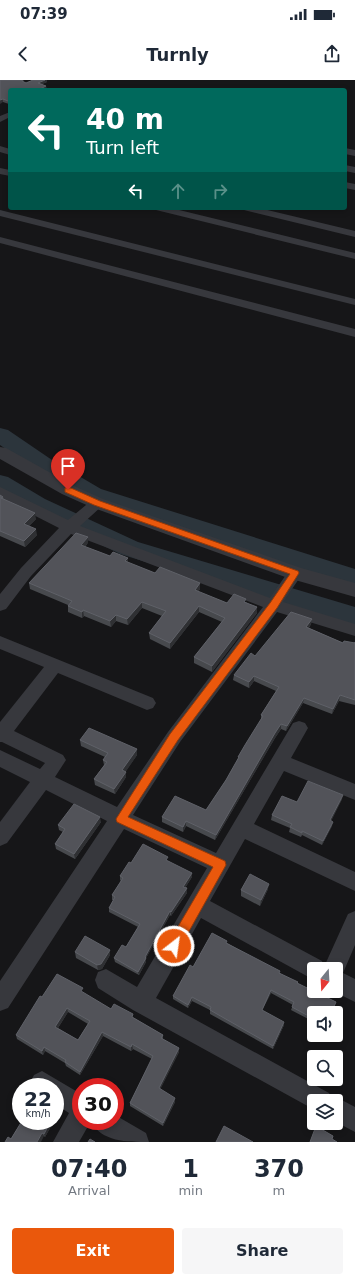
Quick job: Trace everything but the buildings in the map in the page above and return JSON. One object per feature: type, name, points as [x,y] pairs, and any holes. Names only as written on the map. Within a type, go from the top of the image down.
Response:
[{"type":"street","points":[[256,210],[355,234]]},
{"type":"street","points":[[186,211],[355,256]]},
{"type":"street","points":[[0,212],[355,302]]},
{"type":"street","points":[[306,244],[323,226]]},
{"type":"street","points":[[0,240],[355,332]]},
{"type":"street","points":[[0,452],[68,490],[92,507],[292,577],[355,590]]},
{"type":"street","points":[[0,492],[126,550],[355,630]]},
{"type":"street","points":[[0,605],[26,572],[72,525],[92,507]]},
{"type":"street","points":[[0,1000],[174,737],[275,603],[292,577]]},
{"type":"street","points":[[0,642],[147,703]]},
{"type":"street","points":[[0,837],[56,760],[1,734],[55,665]]},
{"type":"street","points":[[141,1002],[299,728]]},
{"type":"street","points":[[0,758],[121,819],[221,865]]},
{"type":"street","points":[[280,761],[355,792]]},
{"type":"street","points":[[242,828],[355,882]]},
{"type":"street","points":[[198,905],[307,965]]},
{"type":"street","points":[[337,962],[355,921]]},
{"type":"street","points":[[106,980],[141,1002],[308,1094]]},
{"type":"street","points":[[343,985],[355,991]]},
{"type":"street","points":[[343,1113],[355,1120]]},
{"type":"street","points":[[65,1142],[72,1130]]},
{"type":"street","points":[[118,1130],[137,1142]]},
{"type":"waterway","points":[[0,435],[47,467],[93,494],[355,578]]},
{"type":"waterway","points":[[0,482],[37,504],[129,548],[355,617]]},
{"type":"route","points":[[68,490],[97,503],[295,573],[273,605],[174,737],[121,819],[221,865],[174,946]]}]
